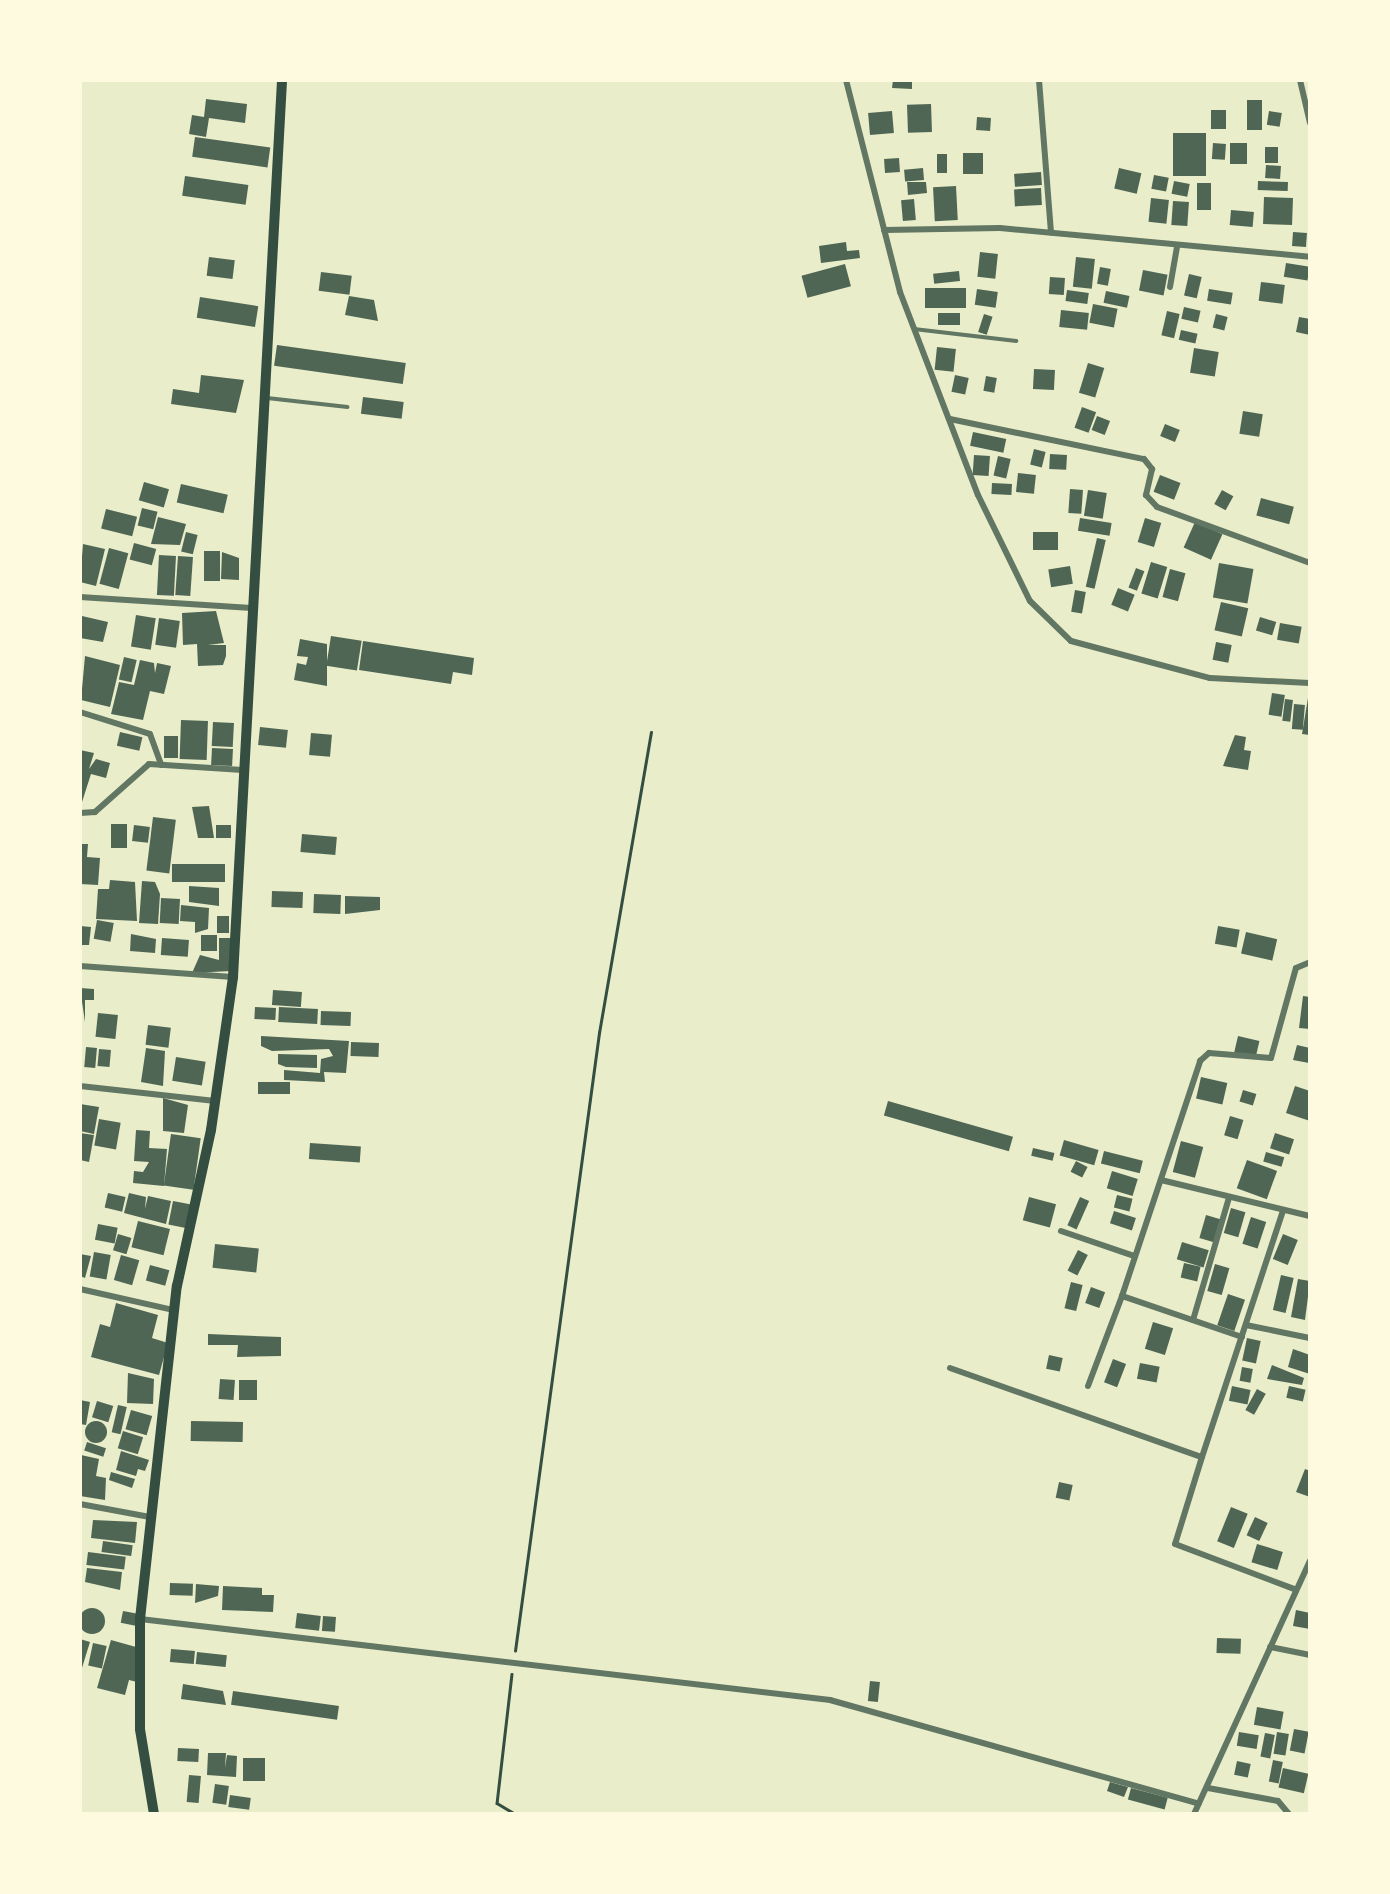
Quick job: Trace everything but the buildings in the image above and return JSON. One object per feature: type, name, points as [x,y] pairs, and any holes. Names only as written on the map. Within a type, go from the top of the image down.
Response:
[{"type":"main road","points":[[154,1814],[140,1729],[140,1619],[174,1310],[215,1101],[233,978],[248,608],[282,80]]},
{"type":"street","points":[[846,80],[914,329],[948,418],[1030,601],[1072,641],[1210,678],[1310,683]]},
{"type":"street","points":[[1039,80],[1052,233]]},
{"type":"street","points":[[1300,80],[1310,122]]},
{"type":"street","points":[[884,230],[1052,233],[1177,248],[1310,256]]},
{"type":"street","points":[[1170,287],[1177,248]]},
{"type":"street","points":[[948,418],[1144,459],[1152,469],[1146,495],[1157,507],[1310,563]]},
{"type":"street","points":[[80,596],[248,608]]},
{"type":"street","points":[[80,712],[150,734],[161,765]]},
{"type":"street","points":[[80,812],[95,812],[133,774],[161,765],[242,770]]},
{"type":"street","points":[[1088,1386],[1200,1061],[1209,1054],[1271,1058],[1296,968],[1310,962]]},
{"type":"street","points":[[80,966],[233,978]]},
{"type":"street","points":[[80,1086],[215,1101]]},
{"type":"street","points":[[1161,1180],[1310,1216]]},
{"type":"street","points":[[1193,1320],[1229,1198]]},
{"type":"street","points":[[1283,1211],[1175,1544],[1294,1589]]},
{"type":"street","points":[[1061,1231],[1134,1256]]},
{"type":"street","points":[[80,1289],[174,1310]]},
{"type":"street","points":[[1122,1296],[1242,1336]]},
{"type":"street","points":[[1246,1324],[1310,1338]]},
{"type":"street","points":[[950,1368],[1202,1456]]},
{"type":"street","points":[[80,1504],[150,1517]]},
{"type":"street","points":[[1194,1814],[1294,1589],[1310,1562]]},
{"type":"street","points":[[140,1619],[830,1700],[1200,1804]]},
{"type":"street","points":[[1270,1647],[1310,1655]]},
{"type":"street","points":[[1208,1788],[1278,1801],[1289,1814]]},
{"type":"lane","points":[[914,329],[1016,341]]},
{"type":"lane","points":[[262,398],[347,407]]},
{"type":"path","points":[[515,1814],[498,1803],[512,1665],[598,1032],[651,732]]}]
